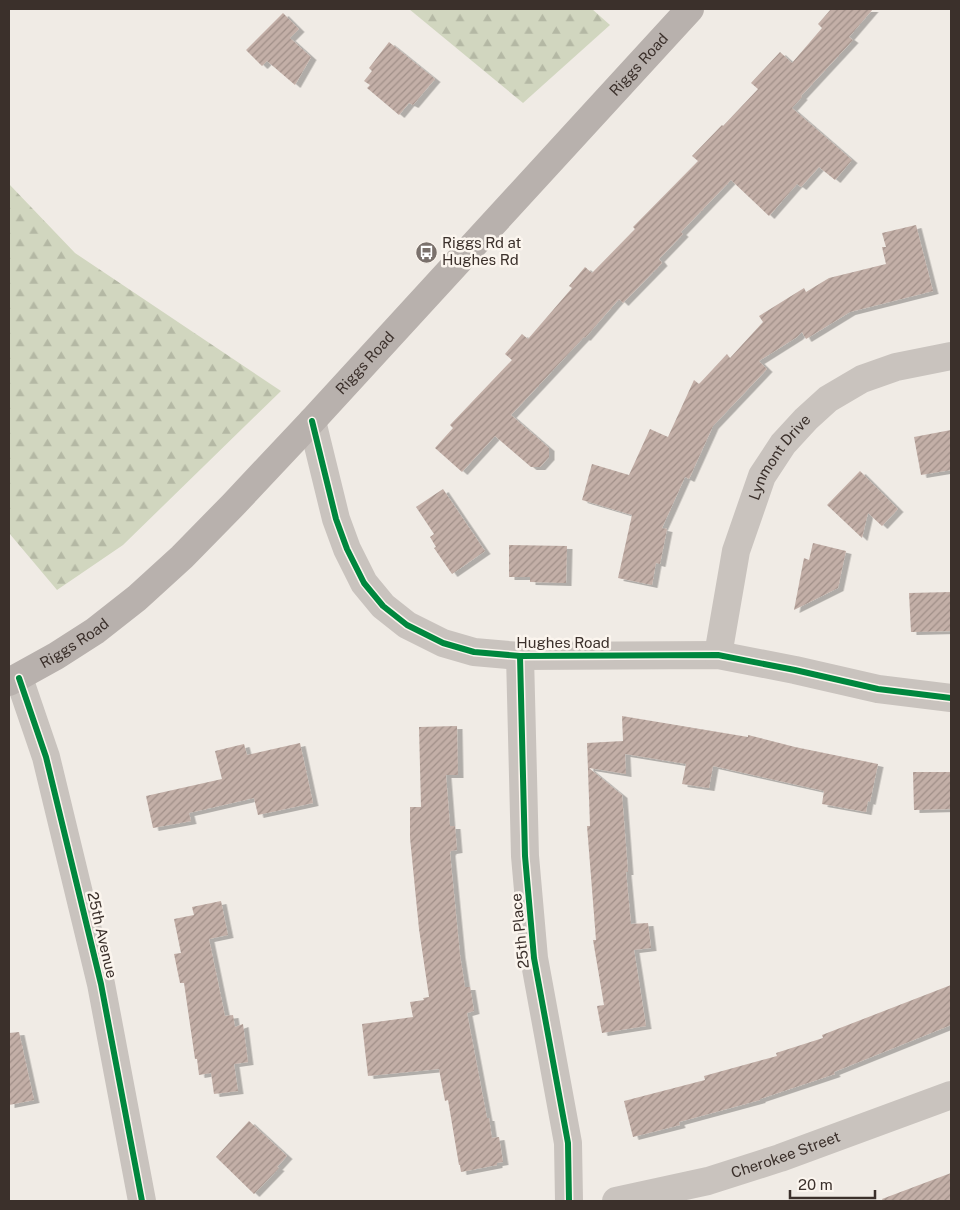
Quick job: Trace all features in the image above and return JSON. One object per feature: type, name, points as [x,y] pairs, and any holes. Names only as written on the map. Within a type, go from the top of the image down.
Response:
[{"type":"main road","name":"Riggs Road","points":[[14,680],[95,631],[137,598],[189,551],[312,421],[690,9]]},
{"type":"street","name":"Lynmont Drive","points":[[718,655],[736,551],[762,476],[783,444],[828,399],[862,379],[896,367],[951,356]]},
{"type":"street","name":"Hughes Road","points":[[312,421],[336,519],[347,549],[364,583],[383,606],[407,625],[443,643],[474,652],[520,656],[718,655],[878,689],[951,698]]},
{"type":"street","name":"25th Place","points":[[520,656],[525,856],[534,958],[568,1143],[569,1201]]},
{"type":"street","name":"25th Avenue","points":[[14,680],[46,757],[101,984],[142,1201]]},
{"type":"street","name":"Cherokee Street","points":[[616,1201],[708,1181],[780,1158],[951,1095]]},
{"type":"green space","points":[[409,9],[592,9],[610,25],[523,103]]},
{"type":"green space","points":[[9,184],[75,253],[281,391],[123,545],[57,590],[9,533]]},
{"type":"building","points":[[831,9],[873,9],[849,37],[853,40],[792,108],[852,160],[835,180],[819,167],[801,187],[797,184],[769,216],[731,180],[681,232],[683,234],[659,259],[662,263],[623,303],[619,299],[585,338],[511,415],[549,448],[549,457],[540,467],[531,467],[495,436],[462,472],[435,448],[453,428],[450,425],[512,360],[505,354],[522,334],[528,339],[572,288],[569,286],[585,267],[592,273],[635,229],[633,227],[698,161],[692,156],[758,89],[751,83],[780,52],[792,63],[822,28],[818,24]]},
{"type":"building","points":[[283,13],[299,29],[290,38],[311,57],[295,85],[267,61],[262,66],[246,50]]},
{"type":"building","points":[[389,42],[435,79],[413,105],[409,103],[399,115],[367,88],[370,85],[364,81],[372,71],[369,68]]},
{"type":"building","points":[[916,225],[933,291],[850,312],[806,339],[802,332],[759,361],[767,369],[713,426],[689,479],[685,477],[662,528],[667,529],[660,564],[656,563],[652,585],[618,578],[632,515],[582,500],[592,464],[629,475],[650,429],[668,437],[694,380],[699,384],[727,354],[730,358],[763,322],[759,316],[804,288],[806,292],[829,278],[886,264],[882,247],[886,247],[882,233]]},
{"type":"building","points":[[951,430],[951,470],[921,475],[914,437]]},
{"type":"building","points":[[860,471],[898,509],[882,526],[868,513],[862,538],[827,505]]},
{"type":"building","points":[[443,489],[485,551],[452,574],[434,548],[436,547],[430,537],[434,534],[416,507]]},
{"type":"building","points":[[813,543],[846,551],[838,588],[794,610],[804,558],[809,560]]},
{"type":"building","points":[[509,545],[567,546],[566,583],[530,582],[530,577],[509,577]]},
{"type":"building","points":[[951,592],[951,631],[911,632],[909,593]]},
{"type":"building","points":[[622,716],[748,737],[748,735],[878,764],[866,812],[822,804],[824,791],[713,766],[709,788],[682,784],[686,764],[625,754],[626,774],[589,768],[622,795],[631,924],[648,923],[651,948],[634,950],[646,1026],[602,1033],[597,1006],[604,1005],[593,940],[596,940],[587,826],[590,826],[587,743],[623,741]]},
{"type":"building","points":[[457,726],[458,775],[446,775],[450,826],[455,826],[457,850],[450,853],[460,955],[465,987],[470,987],[474,1011],[467,1013],[487,1118],[489,1118],[492,1138],[499,1137],[503,1162],[497,1163],[497,1165],[461,1172],[448,1100],[445,1101],[439,1069],[368,1076],[362,1024],[413,1017],[410,1002],[424,1000],[423,998],[429,997],[419,929],[410,838],[410,807],[421,807],[419,727]]},
{"type":"building","points":[[300,743],[313,803],[258,815],[254,798],[189,813],[191,821],[153,828],[146,796],[222,779],[215,751],[244,744],[247,755]]},
{"type":"building","points":[[913,772],[951,772],[951,809],[914,810]]},
{"type":"building","points":[[221,901],[228,935],[209,939],[225,1016],[233,1015],[235,1027],[243,1024],[248,1062],[234,1064],[238,1091],[214,1094],[211,1073],[199,1075],[197,1059],[195,1059],[184,983],[180,983],[174,954],[181,953],[174,919],[194,915],[192,907]]},
{"type":"building","points":[[951,985],[951,1025],[834,1072],[835,1074],[760,1100],[679,1122],[680,1125],[633,1137],[624,1101],[705,1080],[704,1076],[777,1056],[776,1053],[823,1038],[822,1035]]},
{"type":"building","points":[[19,1032],[34,1100],[9,1105],[9,1033]]},
{"type":"building","points":[[249,1121],[287,1156],[277,1167],[279,1168],[254,1194],[216,1157]]},
{"type":"building","points":[[951,1173],[951,1201],[883,1201],[882,1199]]},
{"type":"cycle path","points":[[312,421],[336,519],[347,549],[364,583],[383,606],[407,625],[443,643],[474,652],[520,656],[718,655],[878,689],[951,698]]},
{"type":"cycle path","points":[[520,656],[525,856],[534,958],[568,1143],[569,1201]]},
{"type":"cycle path","points":[[19,678],[46,757],[101,984],[142,1201]]},
{"type":"place","name":"Riggs Rd at Hughes Rd","points":[[426,252]]}]
